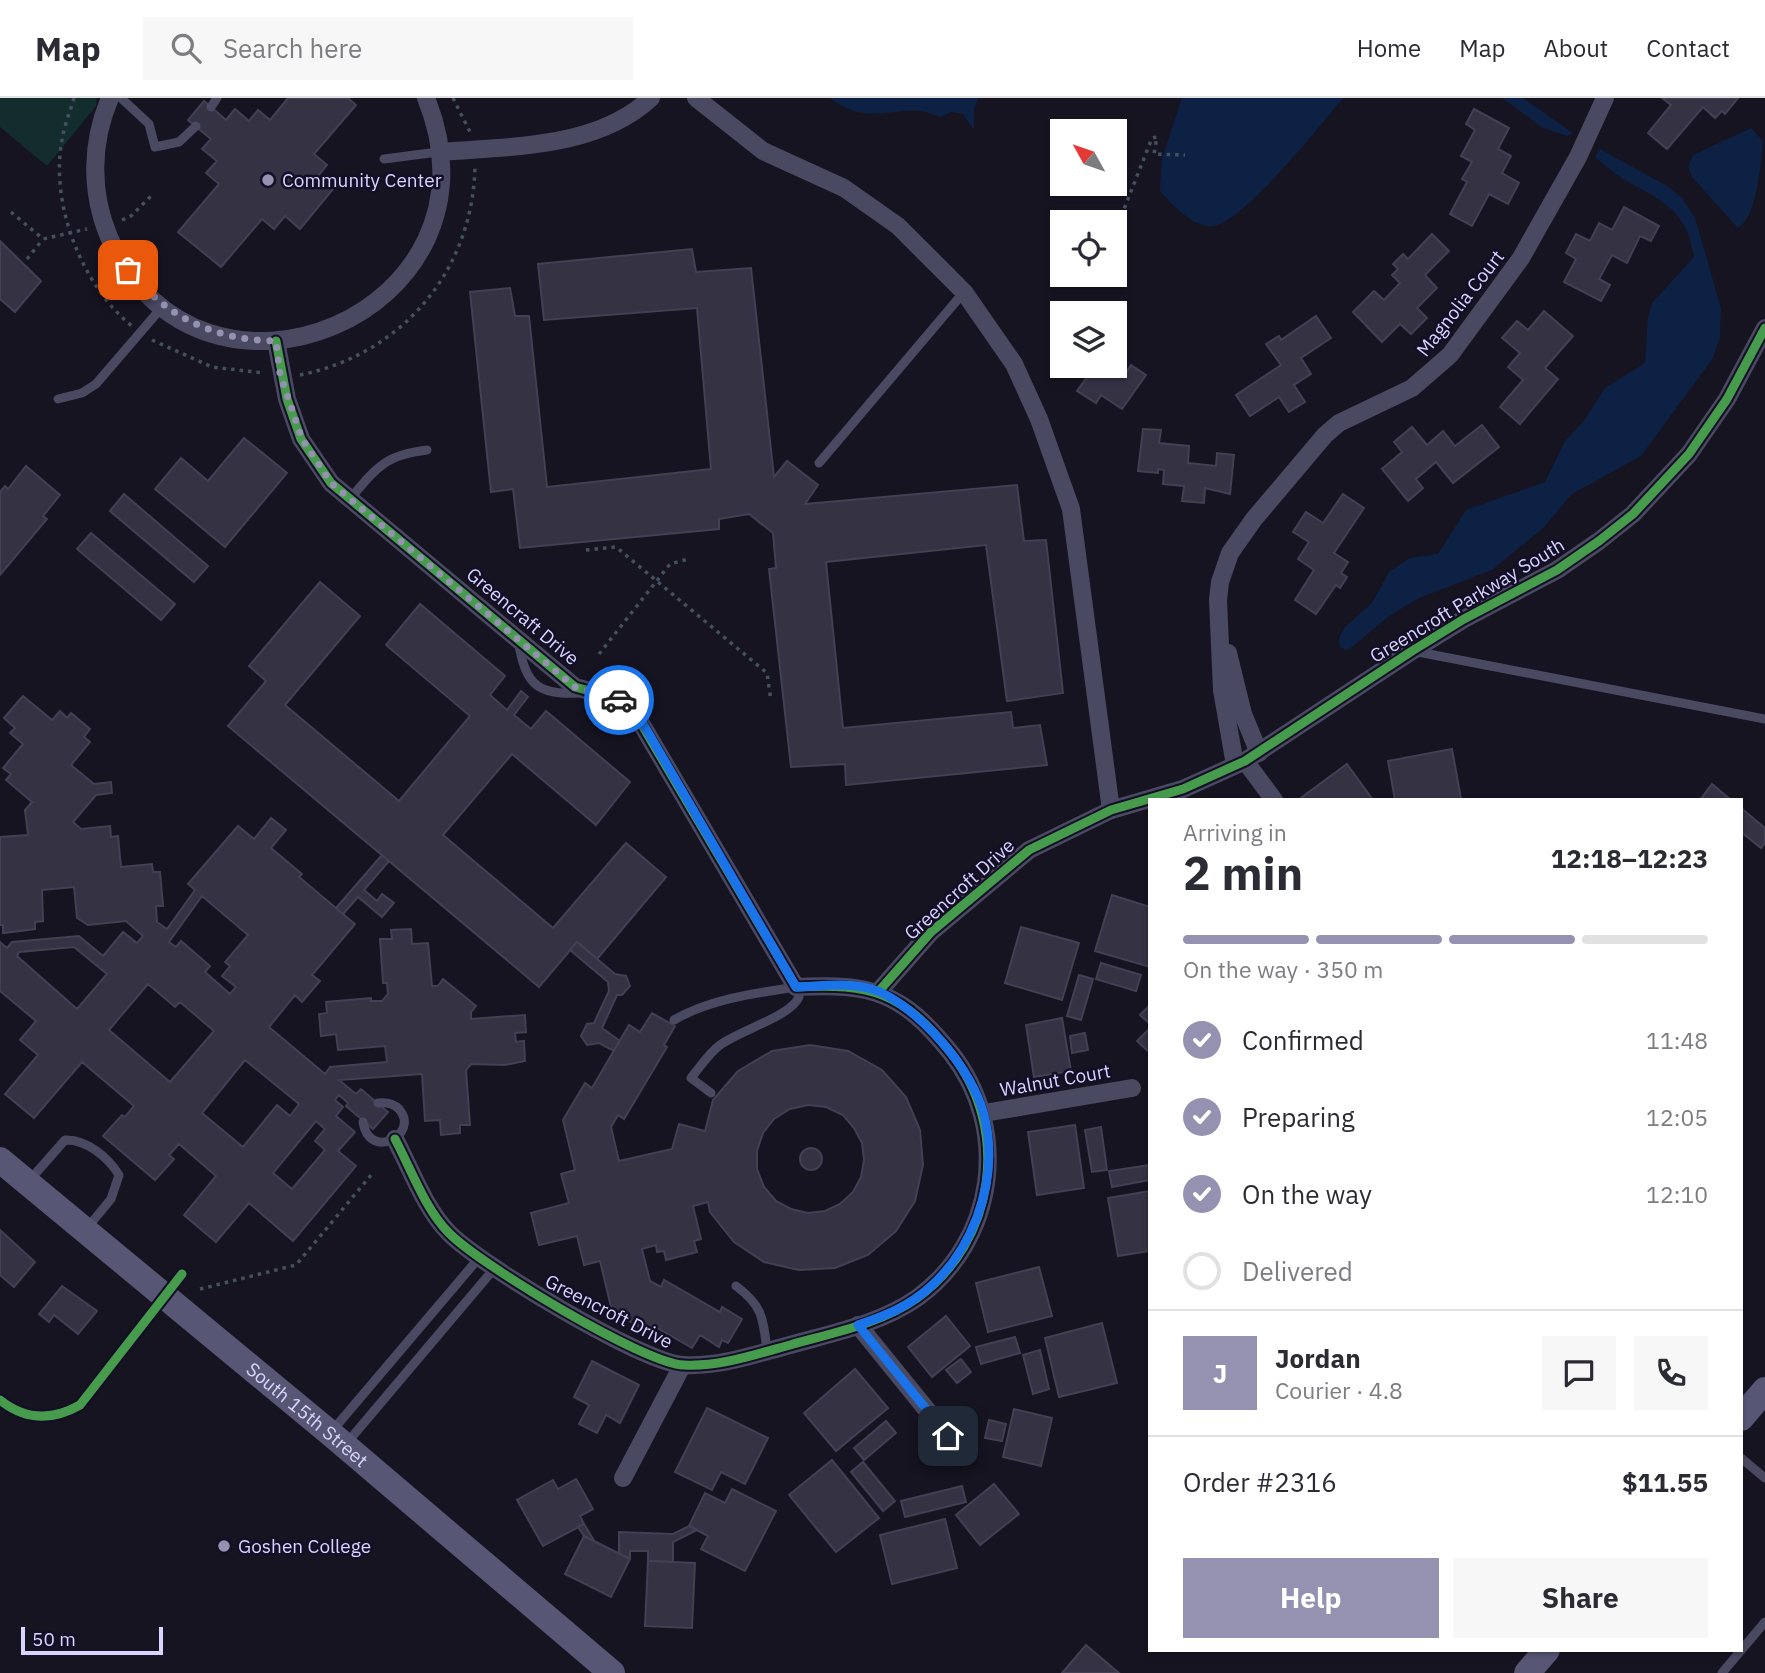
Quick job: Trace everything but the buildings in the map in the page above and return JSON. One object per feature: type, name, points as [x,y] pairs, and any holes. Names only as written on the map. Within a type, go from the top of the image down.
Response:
[{"type":"street","points":[[110,98],[98,135],[95,180],[104,225],[128,270],[163,306],[205,330],[228,337],[276,341],[320,333],[346,323],[390,290],[408,269],[432,223],[438,200],[440,152],[434,118],[426,98]]},
{"type":"street","points":[[440,152],[585,135],[617,122],[651,98]]},
{"type":"street","points":[[696,98],[762,151],[844,188],[873,205],[964,292],[1014,364],[1040,419],[1071,509],[1111,810]]},
{"type":"street","name":"Magnolia Court","points":[[1247,760],[1222,690],[1218,600],[1223,570],[1230,553],[1254,519],[1325,435],[1339,423],[1412,388],[1450,355],[1521,258],[1578,157],[1605,98]]},
{"type":"street","name":"Greencroft Parkway South","points":[[1152,798],[1183,789],[1247,760],[1464,619],[1557,570],[1633,514],[1689,454],[1711,424],[1755,351],[1765,328]]},
{"type":"street","name":"Greencraft Drive","points":[[276,341],[280,374],[302,439],[331,483],[575,687],[619,699],[637,715],[796,987]]},
{"type":"street","name":"Magnolia Court","points":[[1220,624],[1243,713],[1247,760]]},
{"type":"street","points":[[1247,760],[1273,798]]},
{"type":"street","name":"Greencroft Parkway South","points":[[1111,810],[1148,799]]},
{"type":"street","name":"Greencroft Drive","points":[[879,991],[931,932],[1029,849],[1111,810]]},
{"type":"street","name":"Greencroft Drive","points":[[395,1139],[447,1232],[478,1259],[622,1342],[665,1362],[682,1366],[716,1364],[858,1325],[891,1313],[916,1298],[950,1266],[966,1243],[985,1189],[989,1159],[984,1113],[962,1068],[945,1046],[906,1008],[879,991],[839,985],[796,987]]},
{"type":"street","name":"Walnut Court","points":[[984,1113],[1132,1088]]},
{"type":"street","name":"South 15th Street","points":[[0,1160],[337,1439],[612,1673]]},
{"type":"street","points":[[858,1325],[948,1436]]},
{"type":"street","points":[[623,1478],[682,1366]]},
{"type":"street","points":[[1743,1416],[1765,1390]]},
{"type":"street","points":[[1527,1673],[1545,1652]]},
{"type":"lane","points":[[121,98],[149,124],[155,147],[179,142],[196,126]]},
{"type":"lane","points":[[211,107],[217,98]]},
{"type":"lane","points":[[384,159],[440,152]]},
{"type":"lane","points":[[819,463],[964,292]]},
{"type":"lane","points":[[58,400],[82,393],[96,384],[163,306]]},
{"type":"lane","points":[[350,499],[387,460],[400,453],[428,450]]},
{"type":"lane","points":[[1412,651],[1765,719]]},
{"type":"lane","points":[[674,1020],[688,1012],[718,1003],[796,987],[799,998],[788,1014],[743,1030],[717,1047],[691,1078],[711,1093]]},
{"type":"lane","points":[[363,1122],[367,1133],[376,1141],[395,1139],[402,1130],[401,1112],[391,1104],[378,1104]]},
{"type":"lane","points":[[27,1183],[65,1140],[76,1139],[87,1144],[119,1175],[111,1199],[84,1231]]},
{"type":"lane","points":[[337,1439],[478,1259]]},
{"type":"lane","points":[[337,1439],[493,1270]]},
{"type":"lane","points":[[736,1286],[754,1300],[760,1309],[767,1351]]},
{"type":"lane","points":[[1743,1460],[1765,1478]]},
{"type":"lane","points":[[1743,1648],[1765,1622]]},
{"type":"lane","points":[[1722,1673],[1740,1652]]},
{"type":"path","points":[[74,98],[62,141],[61,160],[61,186],[71,233],[108,300],[140,332]]},
{"type":"path","points":[[1124,210],[1152,138],[1157,136],[1154,154],[1185,156]]},
{"type":"path","points":[[27,259],[43,239],[131,216],[152,195]]},
{"type":"path","points":[[11,212],[43,239]]},
{"type":"path","points":[[586,550],[616,547],[767,673],[771,701]]},
{"type":"path","points":[[600,654],[655,580],[670,564],[688,559]]},
{"type":"path","points":[[200,1289],[296,1265],[372,1174]]},
{"type":"green space","points":[[0,98],[97,98],[96,106],[47,166],[0,127]]},
{"type":"water","points":[[830,98],[978,98],[974,109],[974,130],[963,114],[951,112],[940,117],[913,111],[873,114],[845,108]]},
{"type":"water","points":[[1182,98],[1343,98],[1265,187],[1231,218],[1210,226],[1202,225],[1186,216],[1160,191],[1162,158]]},
{"type":"water","points":[[1502,98],[1523,98],[1573,133],[1567,136],[1543,128]]},
{"type":"water","points":[[1751,128],[1763,141],[1761,162],[1750,213],[1738,228],[1693,178],[1688,167],[1693,155]]},
{"type":"water","points":[[1600,149],[1667,186],[1682,198],[1695,218],[1721,308],[1720,337],[1713,358],[1641,456],[1572,494],[1543,528],[1492,570],[1419,598],[1389,616],[1352,647],[1346,650],[1340,647],[1339,638],[1345,627],[1372,603],[1389,572],[1410,558],[1438,554],[1466,510],[1545,482],[1565,441],[1584,421],[1605,388],[1645,363],[1648,317],[1652,303],[1694,257],[1691,242],[1686,229],[1672,210],[1595,157]]},
{"type":"cycle path","points":[[1152,798],[1183,789],[1245,761],[1412,651],[1464,619],[1557,570],[1599,541],[1633,514],[1689,454],[1727,399],[1765,328]]},
{"type":"cycle path","points":[[276,341],[287,399],[301,439],[331,483],[575,687],[619,699],[632,708],[796,987],[845,987],[884,996],[917,1016],[951,1053],[970,1083],[982,1115],[987,1149],[986,1183],[978,1215],[964,1246],[944,1274],[903,1307],[855,1327],[751,1356],[711,1364],[684,1365],[664,1360],[600,1331],[526,1288],[466,1248],[440,1223],[395,1139]]},
{"type":"cycle path","points":[[879,991],[931,932],[1029,850],[1111,810],[1148,799]]},
{"type":"cycle path","points":[[0,1400],[9,1407],[39,1416],[59,1414],[80,1405],[182,1274]]},
{"type":"way so far","points":[[128,270],[163,306],[205,330],[251,341],[276,341],[280,374],[302,439],[331,483],[575,687],[619,700]]},
{"type":"place","name":"Community Center","points":[[268,180]]},
{"type":"place","name":"Goshen College","points":[[224,1546]]},
{"type":"route","points":[[619,700],[632,708],[642,722],[796,987],[839,985],[879,991],[906,1008],[929,1028],[962,1068],[974,1090],[984,1113],[989,1159],[985,1189],[966,1243],[934,1284],[916,1298],[891,1313],[858,1325],[948,1436]]}]
